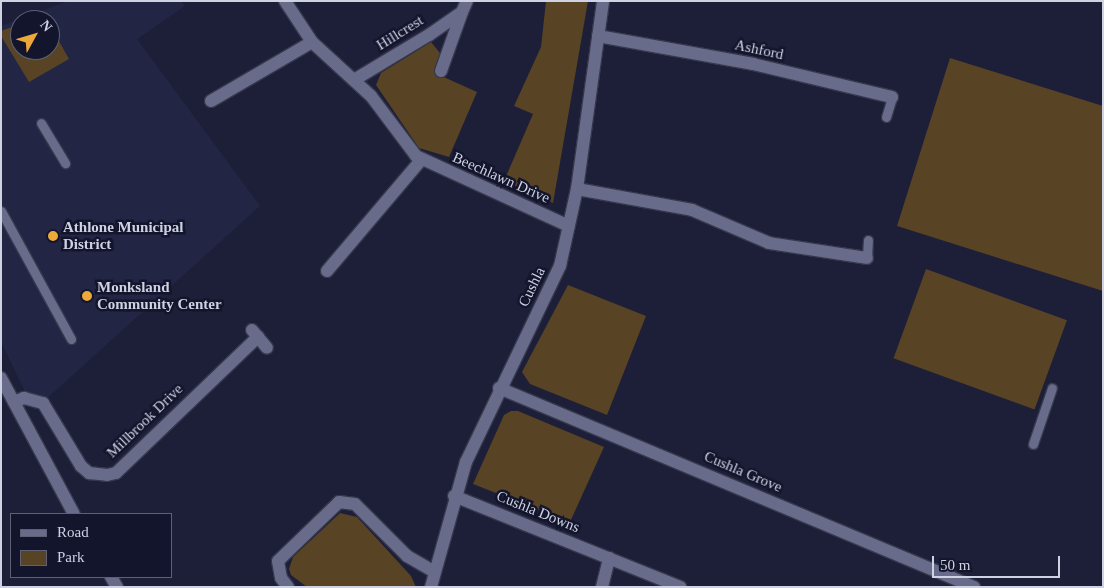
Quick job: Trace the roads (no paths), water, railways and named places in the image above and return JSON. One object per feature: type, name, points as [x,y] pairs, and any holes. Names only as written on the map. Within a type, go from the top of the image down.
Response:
[{"type":"street","name":"Beechlawn Drive","points":[[285,1],[312,42],[354,80],[421,160],[569,226]]},
{"type":"street","name":"Cushla","points":[[431,587],[454,496],[469,454],[499,388],[560,266],[577,189],[603,1]]},
{"type":"street","name":"Hillcrest","points":[[442,71],[464,6]]},
{"type":"street","name":"Hillcrest","points":[[354,80],[464,6]]},
{"type":"street","name":"Ashford","points":[[598,36],[753,64],[892,97]]},
{"type":"street","points":[[211,102],[312,42]]},
{"type":"street","points":[[328,272],[421,160]]},
{"type":"street","points":[[577,189],[692,210],[769,243],[867,258]]},
{"type":"street","name":"Millbrook Drive","points":[[8,397],[24,398],[43,403],[81,466],[89,473],[107,475],[116,473],[255,333],[267,348]]},
{"type":"street","points":[[1,378],[8,397],[73,513]]},
{"type":"street","name":"Cushla Grove","points":[[499,388],[974,587]]},
{"type":"street","name":"Cushla Downs","points":[[454,496],[680,587]]},
{"type":"street","points":[[288,587],[278,571],[278,561],[339,502],[355,504],[406,556],[435,572]]},
{"type":"street","points":[[602,587],[609,558]]},
{"type":"lane","name":"Ashford","points":[[886,117],[892,97]]},
{"type":"lane","points":[[41,123],[66,163]]},
{"type":"lane","points":[[1,210],[71,339]]},
{"type":"lane","points":[[867,258],[868,240]]},
{"type":"lane","points":[[1033,444],[1052,388]]},
{"type":"place","name":"Athlone Municipal District","points":[[53,236]]},
{"type":"place","name":"Monksland Community Center","points":[[87,296]]}]
